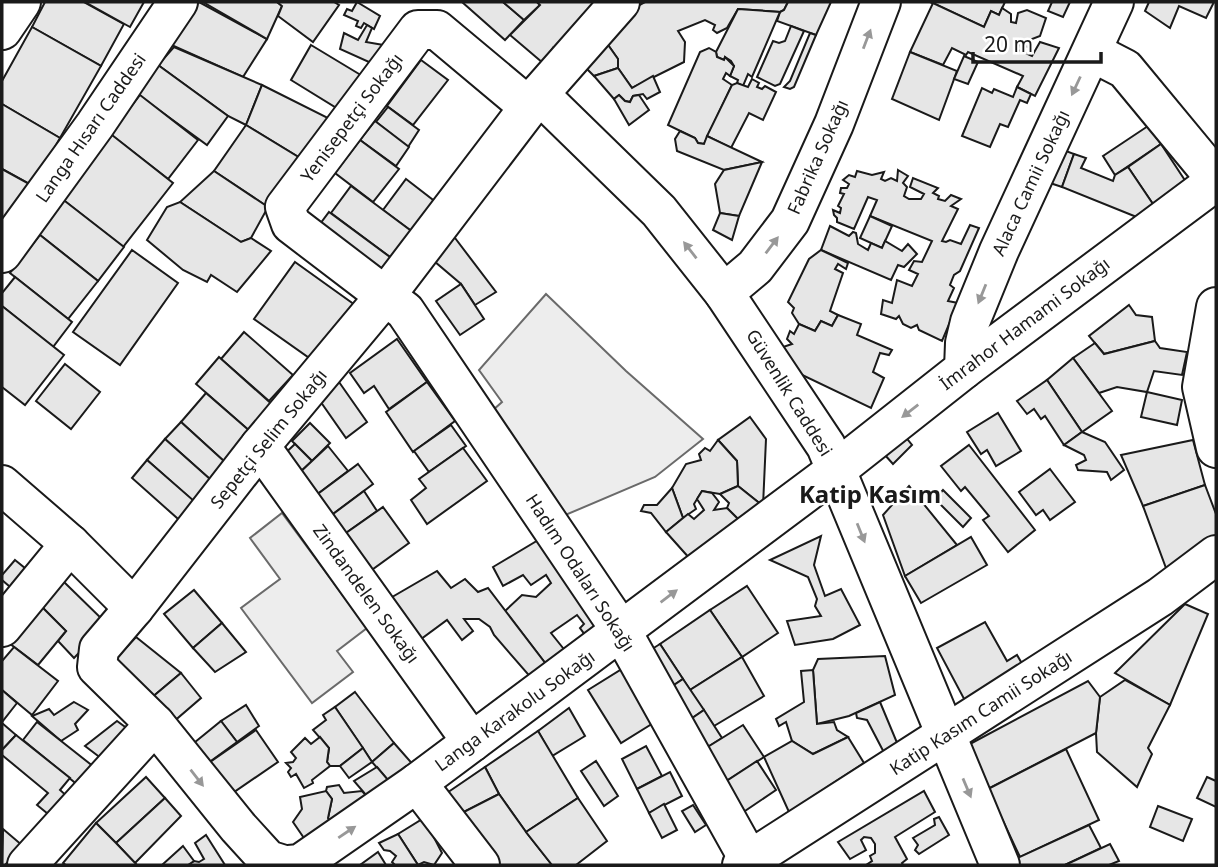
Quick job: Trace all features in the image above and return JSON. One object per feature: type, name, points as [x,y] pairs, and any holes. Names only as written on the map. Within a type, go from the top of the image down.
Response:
[{"type":"street","points":[[2,30],[21,2]]},
{"type":"street","name":"Langa Hısarı Caddesi","points":[[2,253],[96,125],[178,2]]},
{"type":"street","name":"Sepetçi Selim Sokağı","points":[[155,724],[97,667],[99,649],[260,446],[386,295],[534,100],[620,2]]},
{"type":"street","name":"Fabrika Sokağı","points":[[724,293],[755,267],[790,221],[834,124],[881,2]]},
{"type":"street","name":"Alaca Camii Sokağı","points":[[964,369],[965,343],[989,275],[1114,2]]},
{"type":"street","name":"Yenisepetçi Sokağı","points":[[386,295],[291,224],[285,207],[409,41],[418,30],[437,30],[534,100]]},
{"type":"street","points":[[1092,52],[1125,69],[1216,180]]},
{"type":"street","name":"Güvenlik Caddesi","points":[[534,100],[659,211],[724,293],[826,446],[1000,865]]},
{"type":"street","name":"İmrahor Hamami Sokağı","points":[[836,470],[964,369],[1216,180]]},
{"type":"street","name":"Hadım Odaları Sokağı","points":[[386,295],[405,311],[622,632],[748,864]]},
{"type":"street","points":[[1216,307],[1202,387],[1216,448]]},
{"type":"street","name":"Zindandelen Sokağı","points":[[260,446],[472,742]]},
{"type":"street","name":"Langa Karakolu Sokağı","points":[[155,724],[268,860],[286,865],[300,864],[417,783],[836,470]]},
{"type":"street","points":[[2,485],[70,544],[134,608]]},
{"type":"street","points":[[2,627],[70,544]]},
{"type":"street","name":"Katip Kasım Camii Sokağı","points":[[748,864],[1160,597],[1216,555]]},
{"type":"street","points":[[27,865],[155,724]]},
{"type":"street","points":[[417,783],[480,865]]},
{"type":"shaded area","points":[[546,294],[626,371],[703,439],[655,477],[563,516],[547,485],[492,411],[502,402],[479,370]]},
{"type":"shaded area","points":[[282,513],[367,628],[337,651],[353,672],[312,703],[241,608],[280,579],[250,538]]},
{"type":"building","points":[[45,2],[84,2],[124,24],[101,66],[32,27]]},
{"type":"building","points":[[85,2],[144,2],[130,27]]},
{"type":"building","points":[[199,2],[267,39],[243,77],[167,43]]},
{"type":"building","points":[[203,2],[277,2],[282,6],[267,39]]},
{"type":"building","points":[[277,2],[334,2],[339,5],[313,42],[278,16],[282,6]]},
{"type":"building","points":[[357,2],[380,16],[374,29],[364,23],[361,28],[356,26],[358,21],[344,15],[347,9],[352,11]]},
{"type":"building","points":[[462,2],[503,2],[524,20],[505,40]]},
{"type":"building","points":[[503,2],[537,2],[540,5],[524,20]]},
{"type":"building","points":[[537,2],[602,2],[560,56],[553,48],[543,63],[510,35],[540,5]]},
{"type":"building","points":[[645,2],[788,2],[780,12],[738,9],[727,28],[717,33],[713,30],[715,25],[705,20],[678,31],[685,42],[684,62],[632,88],[618,68],[618,59],[601,35],[619,16]]},
{"type":"building","points":[[788,2],[831,2],[816,35],[777,21]]},
{"type":"building","points":[[930,2],[1005,2],[999,15],[991,11],[984,27]]},
{"type":"building","points":[[1052,2],[1070,2],[1063,17],[1048,11]]},
{"type":"building","points":[[1149,2],[1214,2],[1206,18],[1179,6],[1170,28],[1145,11]]},
{"type":"building","points":[[933,3],[984,27],[991,11],[999,15],[1002,8],[1011,14],[1011,22],[1016,23],[1018,13],[1027,10],[1046,18],[1040,36],[1032,39],[1028,47],[1019,44],[1018,50],[1032,56],[1040,42],[1059,48],[1035,96],[1017,87],[1023,76],[968,52],[966,55],[952,48],[943,65],[910,52]]},
{"type":"building","points":[[738,9],[780,12],[752,77],[748,74],[743,86],[730,76],[734,66],[731,61],[725,57],[724,60],[717,57],[716,52]]},
{"type":"building","points":[[367,25],[372,28],[366,42],[395,47],[380,67],[340,49],[344,33],[358,40]]},
{"type":"building","points":[[791,26],[804,31],[780,84],[775,86],[757,77],[773,41],[785,41]]},
{"type":"building","points":[[32,27],[101,66],[60,138],[2,104],[2,81]]},
{"type":"building","points":[[810,33],[816,35],[794,87],[784,87],[790,81]]},
{"type":"building","points":[[601,35],[618,59],[618,68],[594,76],[578,60]]},
{"type":"building","points":[[311,45],[369,80],[348,115],[291,80]]},
{"type":"building","points":[[174,47],[262,85],[246,125],[228,116],[158,65]]},
{"type":"building","points":[[709,48],[716,52],[717,57],[724,60],[725,57],[734,66],[730,76],[726,73],[723,79],[732,85],[704,144],[668,125],[700,52]]},
{"type":"building","points":[[910,52],[957,71],[939,120],[892,99]]},
{"type":"building","points":[[964,56],[978,62],[968,84],[954,79]]},
{"type":"building","points":[[421,60],[448,80],[413,125],[387,106]]},
{"type":"building","points":[[158,65],[228,116],[207,145],[137,94]]},
{"type":"building","points":[[618,68],[632,88],[653,76],[660,92],[647,99],[643,94],[633,96],[630,102],[619,95],[614,99],[594,76]]},
{"type":"building","points":[[752,79],[759,83],[757,87],[762,89],[765,86],[776,92],[763,120],[749,113],[731,148],[707,136],[732,85],[737,83],[748,87]]},
{"type":"building","points":[[262,85],[336,122],[305,161],[246,125]]},
{"type":"building","points":[[1017,87],[1031,94],[1027,103],[1020,100],[1008,127],[1000,124],[990,147],[962,136],[982,88],[992,93],[994,89],[1013,97]]},
{"type":"building","points":[[140,95],[198,140],[168,179],[110,134]]},
{"type":"building","points":[[619,95],[630,102],[633,96],[639,95],[649,110],[629,125],[614,99]]},
{"type":"building","points":[[2,104],[60,138],[33,186],[2,169]]},
{"type":"building","points":[[388,107],[419,130],[408,147],[376,122]]},
{"type":"building","points":[[375,121],[409,147],[396,166],[360,140]]},
{"type":"building","points":[[246,125],[305,161],[268,207],[214,171]]},
{"type":"building","points":[[1148,126],[1161,144],[1115,175],[1103,156]]},
{"type":"building","points":[[680,131],[695,138],[698,143],[704,144],[707,136],[762,162],[724,170],[677,151],[675,139]]},
{"type":"building","points":[[112,135],[173,183],[123,247],[62,199]]},
{"type":"building","points":[[360,140],[399,169],[373,202],[335,173]]},
{"type":"building","points":[[1161,144],[1192,191],[1159,213],[1128,167]]},
{"type":"building","points":[[1053,146],[1074,154],[1062,187],[1041,180]]},
{"type":"building","points":[[1074,154],[1086,158],[1081,168],[1113,181],[1115,175],[1128,167],[1159,213],[1149,222],[1062,187]]},
{"type":"building","points":[[762,162],[739,216],[720,213],[715,184],[724,170]]},
{"type":"building","points":[[2,169],[33,186],[2,232]]},
{"type":"building","points":[[898,170],[908,176],[903,183],[907,187],[904,196],[909,199],[921,199],[924,194],[910,187],[913,178],[938,188],[933,193],[939,196],[938,199],[945,201],[951,195],[961,199],[951,206],[958,209],[942,241],[950,240],[961,244],[970,225],[979,228],[960,271],[954,275],[950,285],[954,288],[948,301],[958,303],[942,341],[919,330],[917,325],[911,328],[903,324],[899,316],[896,319],[881,314],[883,300],[892,303],[897,280],[912,286],[918,274],[909,270],[914,261],[922,262],[932,241],[870,216],[877,200],[868,197],[854,229],[837,222],[834,215],[833,210],[840,213],[841,208],[838,206],[844,194],[840,193],[841,188],[847,188],[849,184],[843,180],[849,175],[855,177],[857,171],[872,175],[884,172],[881,179],[885,181],[891,178],[897,181]]},
{"type":"building","points":[[214,171],[268,207],[251,238],[241,242],[180,202]]},
{"type":"building","points":[[406,179],[437,203],[414,233],[383,210]]},
{"type":"building","points":[[351,186],[414,233],[394,260],[331,213]]},
{"type":"building","points":[[61,198],[124,247],[98,281],[35,231]]},
{"type":"building","points":[[180,202],[241,242],[251,238],[271,251],[237,292],[211,275],[207,282],[183,270],[147,240],[167,207]]},
{"type":"building","points":[[329,212],[394,260],[381,276],[317,228]]},
{"type":"building","points":[[720,213],[739,216],[732,240],[713,230]]},
{"type":"building","points":[[870,216],[892,226],[882,248],[860,238]]},
{"type":"building","points":[[830,226],[849,236],[853,232],[856,233],[858,244],[868,250],[871,243],[882,248],[885,241],[902,251],[908,244],[917,254],[904,267],[898,265],[891,280],[821,250]]},
{"type":"building","points":[[452,234],[496,292],[475,305],[461,284],[434,261]]},
{"type":"building","points":[[40,235],[98,281],[68,319],[10,273]]},
{"type":"building","points":[[132,250],[178,283],[120,365],[73,332]]},
{"type":"building","points":[[821,250],[848,263],[846,269],[838,264],[835,269],[843,273],[830,311],[838,315],[832,326],[821,321],[815,331],[799,324],[792,313],[794,308],[788,302],[809,259]]},
{"type":"building","points":[[295,262],[355,305],[315,362],[254,319]]},
{"type":"building","points":[[15,277],[72,322],[53,347],[2,306],[2,293]]},
{"type":"building","points":[[461,284],[484,319],[460,335],[436,301]]},
{"type":"building","points":[[1129,305],[1136,315],[1152,317],[1155,341],[1104,354],[1089,336]]},
{"type":"building","points":[[2,306],[64,355],[25,405],[2,387]]},
{"type":"building","points":[[838,315],[861,324],[857,335],[892,350],[889,355],[880,353],[873,372],[884,378],[871,408],[798,373],[783,347],[792,344],[787,339],[790,331],[794,334],[799,324],[815,331],[821,321],[832,326]]},
{"type":"building","points":[[244,332],[293,375],[269,401],[221,359]]},
{"type":"building","points":[[397,339],[427,382],[389,409],[374,386],[364,393],[350,373]]},
{"type":"building","points":[[1155,341],[1160,348],[1187,352],[1182,375],[1154,371],[1147,392],[1117,387],[1099,393],[1073,358],[1095,343],[1104,354]]},
{"type":"building","points":[[219,357],[275,407],[252,433],[196,384]]},
{"type":"building","points":[[1073,358],[1112,411],[1082,432],[1047,380]]},
{"type":"building","points":[[65,364],[100,392],[71,429],[36,401]]},
{"type":"building","points":[[1047,380],[1082,432],[1064,445],[1045,416],[1041,419],[1034,409],[1027,414],[1017,401]]},
{"type":"building","points":[[339,382],[367,422],[346,438],[318,398]]},
{"type":"building","points":[[427,382],[455,421],[413,452],[386,412]]},
{"type":"building","points":[[1147,392],[1182,400],[1177,425],[1141,417]]},
{"type":"building","points":[[206,393],[252,433],[226,463],[181,422]]},
{"type":"building","points":[[998,413],[1021,451],[996,466],[987,450],[981,454],[967,432]]},
{"type":"building","points":[[750,417],[766,439],[763,506],[738,486],[737,461],[718,440]]},
{"type":"building","points":[[181,422],[226,463],[211,480],[165,439]]},
{"type":"building","points":[[310,423],[330,443],[312,461],[292,441]]},
{"type":"building","points":[[451,425],[466,446],[429,472],[414,451]]},
{"type":"building","points":[[1082,432],[1105,442],[1124,470],[1111,480],[1107,472],[1078,470],[1076,465],[1086,460],[1084,455],[1064,445]]},
{"type":"building","points":[[904,435],[912,445],[893,464],[884,454]]},
{"type":"building","points":[[165,439],[211,480],[193,501],[147,460]]},
{"type":"building","points":[[718,440],[737,461],[738,486],[720,494],[702,491],[694,504],[696,509],[683,518],[672,488],[686,464],[701,460],[699,454],[705,448],[710,451]]},
{"type":"building","points":[[1193,440],[1205,485],[1143,506],[1121,455]]},
{"type":"building","points":[[295,444],[312,461],[296,476],[280,458]]},
{"type":"building","points":[[969,445],[1035,530],[1008,552],[983,520],[989,516],[965,487],[961,491],[941,466]]},
{"type":"building","points":[[328,446],[348,471],[311,499],[296,476]]},
{"type":"building","points":[[463,448],[487,481],[427,524],[411,500],[426,488],[419,479]]},
{"type":"building","points":[[147,460],[202,508],[186,526],[132,478]]},
{"type":"building","points":[[358,464],[373,484],[325,520],[311,499]]},
{"type":"building","points":[[1050,469],[1075,502],[1050,520],[1043,510],[1036,515],[1019,492]]},
{"type":"building","points":[[1205,485],[1216,514],[1216,538],[1166,568],[1143,506]]},
{"type":"building","points":[[738,486],[763,506],[738,519],[727,508],[729,503],[720,494]]},
{"type":"building","points":[[909,486],[957,545],[905,576],[883,515]]},
{"type":"building","points":[[672,488],[683,518],[666,532],[651,513],[641,511],[644,505],[657,505]]},
{"type":"building","points":[[943,490],[971,518],[963,527],[935,499]]},
{"type":"building","points":[[364,491],[377,511],[336,540],[325,520]]},
{"type":"building","points":[[702,491],[712,493],[719,502],[714,510],[727,508],[738,519],[691,560],[666,532],[688,514],[694,519],[704,510],[697,499]]},
{"type":"building","points":[[383,507],[409,543],[362,577],[336,540]]},
{"type":"building","points":[[821,536],[814,565],[825,596],[841,589],[860,625],[833,639],[795,645],[787,621],[821,616],[815,606],[817,599],[808,577],[770,560]]},
{"type":"building","points":[[971,537],[987,565],[921,603],[905,576]]},
{"type":"building","points":[[540,539],[610,628],[591,643],[580,628],[584,624],[577,615],[551,633],[567,653],[549,668],[505,611],[522,595],[536,597],[551,583],[546,575],[531,585],[523,575],[503,586],[493,567]]},
{"type":"building","points":[[15,560],[31,573],[16,592],[2,580],[2,575]]},
{"type":"building","points":[[437,571],[451,588],[465,579],[478,592],[488,588],[549,668],[533,680],[490,627],[479,619],[464,619],[473,631],[462,640],[447,620],[417,642],[387,600]]},
{"type":"building","points":[[63,581],[107,624],[74,658],[58,641],[66,631],[40,605]]},
{"type":"building","points":[[747,586],[778,633],[742,657],[710,610]]},
{"type":"building","points":[[194,590],[222,623],[193,648],[164,614]]},
{"type":"building","points":[[1185,604],[1208,614],[1170,705],[1115,673]]},
{"type":"building","points":[[40,605],[66,631],[38,665],[9,643]]},
{"type":"building","points":[[710,610],[742,657],[690,690],[660,644]]},
{"type":"building","points":[[985,622],[1007,661],[1017,655],[1031,679],[971,712],[937,648]]},
{"type":"building","points":[[222,623],[246,652],[215,672],[193,648]]},
{"type":"building","points":[[136,637],[181,673],[144,704],[109,666]]},
{"type":"building","points":[[660,644],[683,679],[665,691],[641,656]]},
{"type":"building","points":[[14,647],[58,681],[32,715],[2,690],[2,661]]},
{"type":"building","points":[[885,656],[895,695],[849,716],[817,724],[813,670],[818,659]]},
{"type":"building","points":[[742,657],[764,696],[714,726],[690,690]]},
{"type":"building","points":[[630,664],[663,717],[621,743],[588,690]]},
{"type":"building","points":[[813,670],[817,724],[834,722],[837,730],[848,737],[813,754],[792,741],[786,722],[779,726],[776,719],[804,702],[801,671]]},
{"type":"building","points":[[181,673],[201,698],[165,729],[144,704]]},
{"type":"building","points":[[683,679],[704,710],[685,723],[665,691]]},
{"type":"building","points":[[1125,680],[1170,705],[1148,748],[1152,754],[1137,787],[1097,752],[1100,697]]},
{"type":"building","points":[[1088,681],[1100,697],[1096,733],[988,789],[968,745]]},
{"type":"building","points":[[2,690],[17,703],[2,722]]},
{"type":"building","points":[[355,692],[394,743],[372,762],[335,707]]},
{"type":"building","points":[[74,702],[88,710],[75,724],[78,730],[61,741],[32,716],[49,709],[54,715]]},
{"type":"building","points":[[880,702],[903,757],[890,764],[867,720],[857,718],[856,713]]},
{"type":"building","points":[[246,705],[259,726],[237,742],[221,721]]},
{"type":"building","points":[[335,707],[363,748],[340,766],[330,766],[327,762],[329,748],[313,730],[326,720],[323,715]]},
{"type":"building","points":[[569,708],[585,736],[552,756],[538,731]]},
{"type":"building","points":[[704,710],[722,738],[703,750],[685,723]]},
{"type":"building","points":[[117,721],[132,732],[106,762],[85,746]]},
{"type":"building","points":[[221,721],[237,742],[200,769],[184,751]]},
{"type":"building","points":[[37,722],[94,767],[79,786],[23,740]]},
{"type":"building","points":[[2,723],[16,735],[2,750]]},
{"type":"building","points":[[743,725],[764,757],[725,782],[698,753]]},
{"type":"building","points":[[256,730],[278,762],[221,801],[200,769]]},
{"type":"building","points":[[538,731],[578,798],[526,832],[499,794],[485,767]]},
{"type":"building","points":[[16,735],[70,778],[60,790],[69,798],[53,818],[37,805],[48,793],[2,755],[2,750]]},
{"type":"building","points":[[320,737],[329,748],[327,762],[330,766],[304,788],[296,774],[291,777],[288,772],[291,768],[286,763],[293,762],[296,758],[291,752],[305,738],[311,744]]},
{"type":"building","points":[[848,737],[864,763],[789,812],[764,757],[792,741],[813,754]]},
{"type":"building","points":[[394,743],[416,768],[394,787],[372,762]]},
{"type":"building","points":[[646,746],[662,776],[637,789],[622,759]]},
{"type":"building","points":[[363,748],[372,762],[349,778],[340,766]]},
{"type":"building","points":[[1066,749],[1099,820],[1020,857],[988,789]]},
{"type":"building","points":[[596,761],[618,796],[604,806],[581,771]]},
{"type":"building","points":[[757,761],[776,790],[739,815],[725,782]]},
{"type":"building","points":[[377,767],[394,787],[372,802],[354,781]]},
{"type":"building","points":[[485,767],[499,794],[452,818],[441,797]]},
{"type":"building","points":[[670,772],[682,796],[649,813],[637,789]]},
{"type":"building","points":[[146,777],[165,798],[116,843],[96,823]]},
{"type":"building","points":[[1207,777],[1216,781],[1216,807],[1197,798]]},
{"type":"building","points":[[339,785],[344,793],[362,791],[372,802],[333,828],[328,818],[332,799],[326,791],[327,787]]},
{"type":"building","points":[[326,791],[332,799],[328,818],[333,828],[308,844],[293,822],[302,809],[300,797]]},
{"type":"building","points":[[924,791],[935,812],[895,837],[907,859],[903,865],[866,865],[872,861],[870,856],[875,853],[875,844],[871,838],[864,837],[861,840],[866,850],[850,859],[838,842]]},
{"type":"building","points":[[499,794],[552,865],[489,865],[452,818]]},
{"type":"building","points":[[165,798],[181,816],[135,863],[116,843]]},
{"type":"building","points":[[578,798],[607,841],[576,865],[552,865],[526,832]]},
{"type":"building","points":[[664,804],[677,830],[662,838],[649,813]]},
{"type":"building","points":[[693,805],[706,825],[695,832],[682,811]]},
{"type":"building","points":[[1158,806],[1192,819],[1183,841],[1150,827]]},
{"type":"building","points":[[939,817],[949,835],[919,854],[915,850],[918,845],[913,838],[935,825],[934,819]]},
{"type":"building","points":[[424,818],[442,853],[434,865],[424,862],[418,865],[398,834]]},
{"type":"building","points":[[96,823],[137,865],[63,863]]},
{"type":"building","points":[[1089,825],[1101,848],[1065,865],[1010,865],[1009,862]]},
{"type":"building","points":[[3,829],[23,846],[5,865],[2,865]]},
{"type":"building","points":[[398,834],[418,865],[395,865],[392,862],[396,856],[384,850],[379,843]]},
{"type":"building","points":[[206,835],[225,865],[188,865],[204,859],[195,843]]},
{"type":"building","points":[[1110,844],[1119,861],[1109,865],[1065,865]]},
{"type":"building","points":[[183,846],[194,861],[188,865],[162,865]]},
{"type":"building","points":[[378,852],[386,865],[360,865]]},
{"type":"district","name":"Katip Kasım","points":[[870,495]]}]
